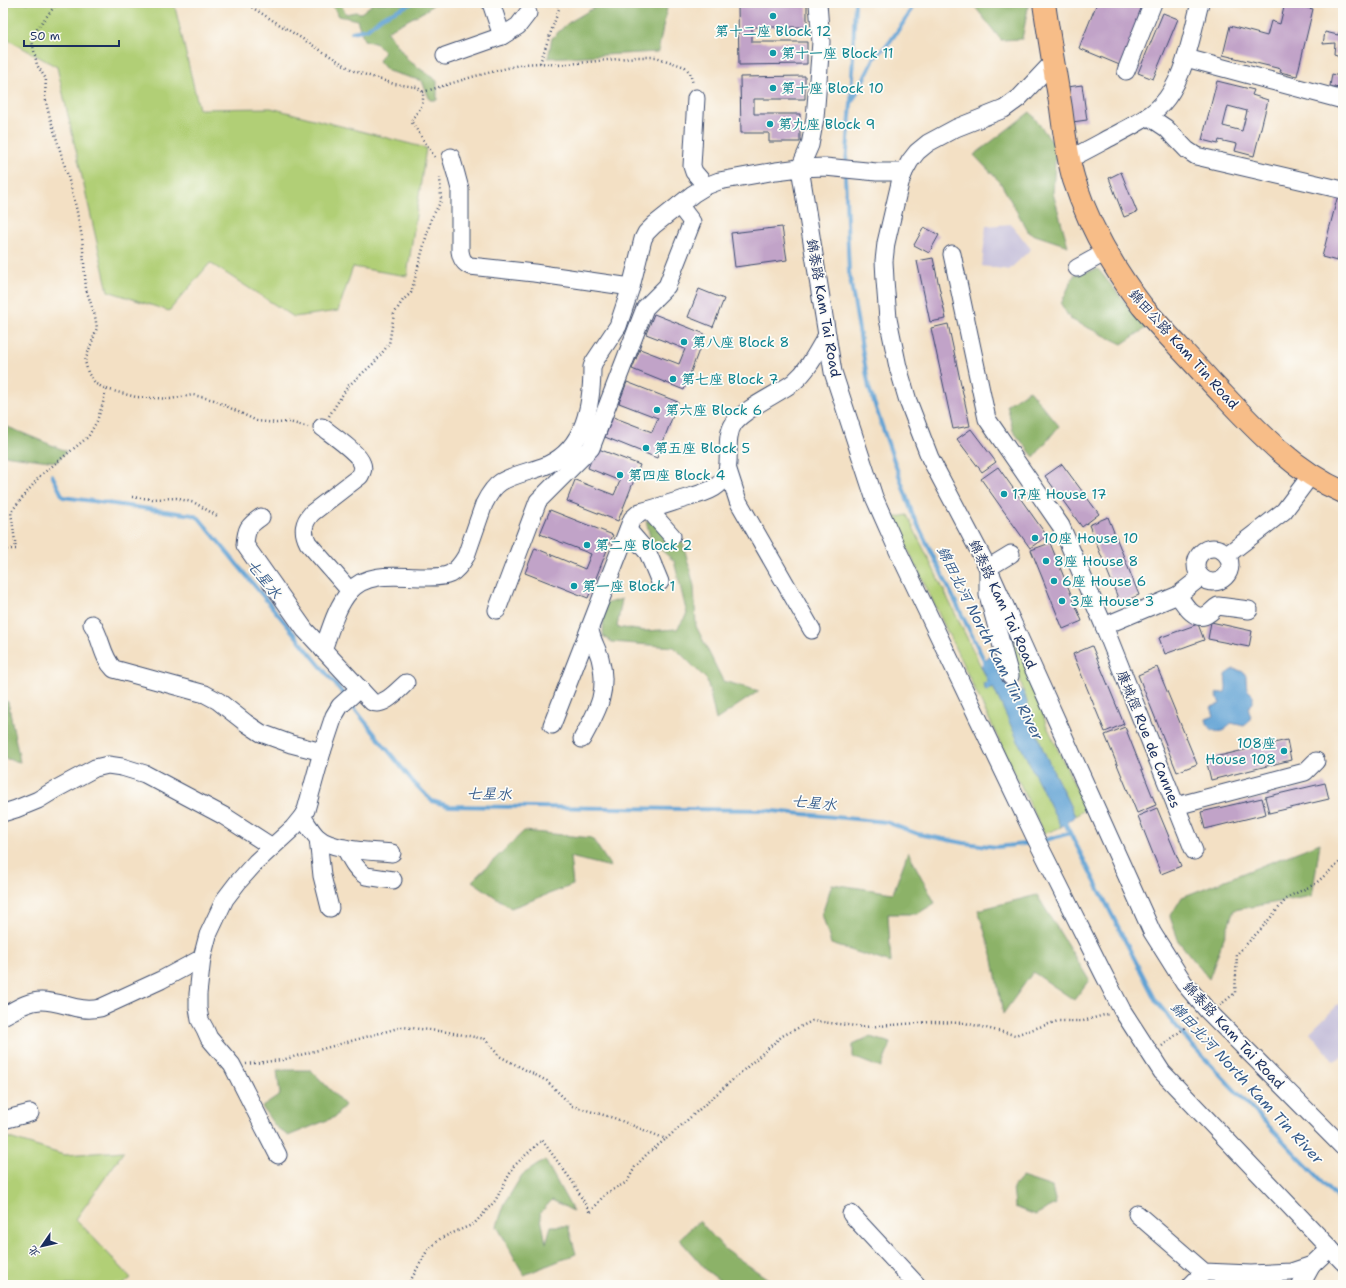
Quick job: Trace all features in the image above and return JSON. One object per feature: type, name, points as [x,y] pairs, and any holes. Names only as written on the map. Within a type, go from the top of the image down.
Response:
[{"type":"main road","name":"錦田公路 Kam Tin Road","points":[[1044,3],[1069,159],[1080,197],[1093,228],[1106,252],[1130,290],[1156,323],[1247,420],[1275,447],[1311,475],[1343,492]]},
{"type":"street","points":[[491,3],[502,36]]},
{"type":"street","points":[[800,168],[810,145],[815,118],[821,42],[818,3]]},
{"type":"street","points":[[1126,71],[1153,3]]},
{"type":"street","points":[[1069,159],[1148,116],[1166,99],[1173,89],[1186,58],[1200,3]]},
{"type":"street","points":[[445,56],[502,36],[518,26],[528,13]]},
{"type":"street","points":[[1186,58],[1343,100]]},
{"type":"street","name":"錦泰路 Kam Tai Road","points":[[1053,62],[1019,98],[1004,109],[956,128],[928,143],[917,152],[904,172],[886,242],[884,261],[888,319],[897,360],[908,401],[930,458],[988,568],[1152,932],[1204,1012],[1343,1147]]},
{"type":"street","points":[[696,98],[692,166],[694,172],[706,186]]},
{"type":"street","points":[[1148,116],[1172,133],[1187,150],[1196,156],[1343,190]]},
{"type":"street","points":[[444,160],[456,174],[460,189],[460,251],[463,261],[466,264],[470,266],[534,273],[631,287]]},
{"type":"street","points":[[323,650],[340,606],[350,591],[361,582],[378,577],[436,577],[450,574],[462,563],[466,556],[484,504],[488,496],[495,488],[501,482],[547,465],[556,460],[572,446],[584,426],[588,413],[592,367],[618,326],[631,287],[646,233],[654,225],[706,186],[719,181],[800,168],[824,167],[877,172],[904,172]]},
{"type":"street","name":"錦泰路 Kam Tai Road","points":[[800,168],[833,372],[874,497],[898,551],[1031,828],[1122,1010],[1162,1072],[1343,1262]]},
{"type":"street","points":[[497,610],[538,501],[591,448],[646,308],[667,286],[692,222],[679,205]]},
{"type":"street","points":[[1078,268],[1106,252]]},
{"type":"street","name":"康城徑 Rue de Cannes","points":[[952,254],[987,419],[1061,526],[1104,626],[1194,851]]},
{"type":"street","points":[[812,630],[741,507],[733,490],[728,470],[729,435],[734,423],[744,413],[802,375],[810,365],[827,335]]},
{"type":"street","points":[[322,428],[358,456],[363,470],[360,476],[306,519],[304,525],[305,537],[308,543],[350,591]]},
{"type":"street","points":[[552,725],[632,519],[640,512],[711,490],[722,482],[728,470]]},
{"type":"street","points":[[1227,555],[1284,511],[1311,475]]},
{"type":"street","points":[[649,510],[672,536]]},
{"type":"street","points":[[261,517],[251,525],[246,533],[245,545],[304,630],[372,702],[377,703],[386,699],[406,683]]},
{"type":"street","points":[[628,530],[648,553],[660,582]]},
{"type":"street","points":[[1218,548],[1227,555],[1231,566],[1230,572],[1226,577],[1217,582],[1205,581],[1201,577],[1198,572],[1196,561],[1202,552],[1207,549],[1218,548]]},
{"type":"street","points":[[1010,676],[988,595],[988,568],[1011,554]]},
{"type":"street","points":[[1104,626],[1178,595],[1201,577]]},
{"type":"street","points":[[1178,595],[1188,610],[1201,616],[1207,615],[1218,606],[1248,610]]},
{"type":"street","points":[[92,624],[97,632],[106,658],[114,669],[205,694],[218,701],[261,733],[291,744],[322,752]]},
{"type":"street","points":[[582,739],[602,700],[604,687],[600,656],[590,629]]},
{"type":"street","points":[[278,1155],[232,1065],[209,1038],[200,1020],[198,994],[202,958],[208,935],[225,899],[256,862],[293,828],[302,817],[306,810],[322,752],[334,716],[340,706],[360,688]]},
{"type":"street","points":[[1176,806],[1305,772],[1316,761]]},
{"type":"street","points":[[3,813],[38,800],[95,768],[108,765],[122,767],[145,774],[218,812],[272,847]]},
{"type":"street","points":[[302,817],[318,838],[324,842],[345,848],[392,853]]},
{"type":"street","points":[[318,838],[322,876],[330,908]]},
{"type":"street","points":[[345,848],[355,866],[362,874],[366,876],[393,880]]},
{"type":"street","points":[[3,1016],[27,1004],[40,1001],[52,1002],[83,1010],[100,1008],[161,980],[202,958]]},
{"type":"street","points":[[3,1120],[30,1113]]},
{"type":"street","points":[[851,1214],[909,1283]]},
{"type":"street","points":[[1137,1214],[1204,1272],[1251,1274],[1290,1272],[1312,1265]]},
{"type":"street","points":[[1301,1285],[1312,1265],[1330,1248]]},
{"type":"street","points":[[1191,1285],[1204,1272]]},
{"type":"path","points":[[57,3],[37,29],[32,41],[37,65],[46,79],[45,96],[48,111],[67,173],[82,237],[86,289],[95,316],[97,328],[85,361],[88,373],[96,384],[106,389],[136,397],[170,399],[193,395],[214,400],[257,421],[277,423],[289,422],[314,428],[322,428],[348,386],[374,363],[389,344],[394,314],[403,300],[411,293],[430,219],[441,201],[440,174]]},
{"type":"path","points":[[245,3],[354,70],[394,84],[416,87],[423,92],[424,102],[420,111],[411,121],[444,160]]},
{"type":"path","points":[[540,63],[559,9],[558,3]]},
{"type":"path","points":[[423,92],[523,64],[540,63],[558,65],[637,57],[656,57],[685,67],[690,73],[696,98]]},
{"type":"path","points":[[3,549],[16,549],[11,512],[40,476],[88,437],[103,403],[106,389]]},
{"type":"path","points":[[132,497],[152,499],[176,498],[195,503],[219,517]]},
{"type":"path","points":[[1157,1050],[1204,1012],[1220,1005],[1235,993],[1237,954],[1288,897],[1315,884],[1340,862],[1343,857]]},
{"type":"path","points":[[408,1285],[427,1251],[441,1238],[474,1224],[495,1201],[514,1166],[542,1140],[561,1169],[574,1184],[590,1213],[605,1194],[627,1182],[635,1167],[647,1154],[666,1139],[782,1036],[812,1020],[866,1027],[931,1022],[965,1023],[1015,1035],[1058,1021],[1083,1021],[1122,1010]]},
{"type":"path","points":[[232,1065],[282,1060],[402,1027],[448,1032],[485,1039],[499,1056],[547,1081],[572,1106],[614,1118],[666,1139]]},
{"type":"shaded area","points":[[1011,224],[1031,249],[1009,270],[982,266],[986,226]]},
{"type":"shaded area","points":[[1343,1000],[1343,1056],[1334,1061],[1310,1032]]},
{"type":"green space","points":[[3,3],[174,3],[199,109],[271,108],[426,148],[407,276],[353,267],[338,311],[294,317],[210,263],[169,311],[108,291],[57,67],[3,37]]},
{"type":"green space","points":[[331,3],[340,3],[346,14],[355,12],[361,13],[374,3],[435,3],[425,11],[387,31],[408,60],[437,81],[437,100],[430,100],[422,81],[388,71],[379,61],[384,52],[377,44],[364,40],[357,20],[339,16]]},
{"type":"green space","points":[[602,3],[668,3],[658,52],[548,58],[552,38],[568,23]]},
{"type":"green space","points":[[972,3],[1029,3],[1022,39],[1001,40]]},
{"type":"green space","points":[[1030,112],[1056,147],[1053,193],[1068,246],[1029,233],[1000,182],[974,155]]},
{"type":"green space","points":[[1098,269],[1146,328],[1122,344],[1070,319],[1061,304],[1074,275]]},
{"type":"green space","points":[[1029,390],[1059,426],[1034,457],[1013,431],[1007,405]]},
{"type":"green space","points":[[3,425],[66,451],[57,462],[3,455]]},
{"type":"green space","points":[[907,515],[988,681],[984,684],[986,691],[993,687],[1061,827],[1044,834],[893,518]]},
{"type":"green space","points":[[646,520],[682,539],[694,586],[696,626],[723,681],[759,691],[716,720],[707,680],[674,647],[612,642],[603,636],[604,604],[622,599],[617,627],[644,631],[677,629],[687,614],[674,561],[651,541]]},
{"type":"green space","points":[[1004,621],[1034,682],[1046,724],[1086,809],[1075,816],[1043,750],[1024,693]]},
{"type":"green space","points":[[3,700],[8,702],[20,762],[3,758]]},
{"type":"green space","points":[[524,831],[592,838],[611,867],[570,857],[573,885],[511,908],[472,881]]},
{"type":"green space","points":[[1320,843],[1312,896],[1234,910],[1209,979],[1179,942],[1170,917],[1182,897]]},
{"type":"green space","points":[[908,852],[935,903],[917,914],[888,914],[891,963],[831,944],[822,914],[832,884],[893,893]]},
{"type":"green space","points":[[1037,895],[1089,980],[1074,1000],[1033,972],[1003,1014],[992,955],[978,910]]},
{"type":"green space","points":[[870,1037],[891,1043],[881,1068],[853,1057],[853,1045]]},
{"type":"green space","points":[[277,1070],[311,1070],[345,1105],[335,1117],[288,1136],[275,1126],[262,1107],[280,1095]]},
{"type":"green space","points":[[3,1136],[64,1155],[124,1151],[76,1219],[131,1278],[122,1285],[3,1285]]},
{"type":"green space","points":[[545,1160],[573,1211],[552,1200],[540,1213],[546,1243],[551,1226],[568,1226],[576,1254],[524,1275],[497,1226],[505,1203],[522,1175]]},
{"type":"green space","points":[[1022,1177],[1052,1187],[1056,1204],[1035,1215],[1015,1207],[1013,1187]]},
{"type":"green space","points":[[699,1221],[726,1250],[771,1281],[771,1285],[726,1285],[707,1271],[679,1239]]},
{"type":"water","points":[[991,654],[1000,675],[1015,684],[1024,693],[1043,750],[1075,816],[1061,827],[993,687],[986,691],[983,684],[988,681],[981,666]]},
{"type":"water","points":[[1234,669],[1245,673],[1247,689],[1253,695],[1253,703],[1249,709],[1251,716],[1249,722],[1244,726],[1231,723],[1225,730],[1218,732],[1210,727],[1206,719],[1214,716],[1211,707],[1220,704],[1216,694],[1225,692],[1225,679],[1229,671]]},
{"type":"building","points":[[1097,3],[1139,3],[1146,6],[1122,66],[1079,48]]},
{"type":"building","points":[[1285,3],[1313,9],[1297,76],[1280,72],[1281,69],[1223,55],[1230,26],[1267,36],[1271,21],[1280,24]]},
{"type":"building","points":[[738,5],[807,5],[807,27],[752,27],[752,42],[807,42],[807,64],[739,65]]},
{"type":"building","points":[[1163,13],[1178,19],[1153,79],[1138,73]]},
{"type":"building","points":[[1342,24],[1343,57],[1334,54],[1335,43],[1323,44],[1325,32],[1338,35]]},
{"type":"building","points":[[1332,74],[1343,77],[1343,89],[1330,86]]},
{"type":"building","points":[[805,76],[805,99],[754,99],[754,114],[800,114],[800,142],[769,142],[769,133],[741,133],[740,77]]},
{"type":"building","points":[[1217,81],[1254,90],[1252,95],[1268,100],[1254,156],[1235,151],[1237,144],[1219,140],[1218,144],[1202,140]],"holes":[[[1228,106],[1247,111],[1242,131],[1223,126]]]},
{"type":"building","points":[[1082,85],[1087,120],[1072,122],[1067,87]]},
{"type":"building","points":[[1121,172],[1137,212],[1124,217],[1109,178]]},
{"type":"building","points":[[1338,195],[1343,196],[1343,255],[1339,254],[1337,261],[1322,257]]},
{"type":"building","points":[[782,227],[787,260],[735,267],[731,233]]},
{"type":"building","points":[[924,227],[939,235],[929,253],[914,245]]},
{"type":"building","points":[[933,258],[946,319],[930,322],[917,261]]},
{"type":"building","points":[[699,289],[724,299],[713,327],[688,317]]},
{"type":"building","points":[[654,314],[705,334],[684,390],[632,369],[640,349],[679,364],[685,349],[646,334]]},
{"type":"building","points":[[948,324],[970,426],[953,429],[931,328]]},
{"type":"building","points":[[627,382],[678,402],[657,458],[605,437],[613,417],[652,432],[658,418],[619,403]]},
{"type":"building","points":[[971,429],[996,462],[982,472],[957,439]]},
{"type":"building","points":[[596,448],[640,465],[618,521],[567,501],[575,480],[614,495],[620,481],[588,468]]},
{"type":"building","points":[[1062,464],[1099,514],[1082,527],[1045,476]]},
{"type":"building","points":[[998,467],[1047,536],[1030,548],[981,479]]},
{"type":"building","points":[[550,510],[613,535],[588,598],[525,573],[535,548],[585,569],[591,554],[540,534]]},
{"type":"building","points":[[1108,517],[1139,595],[1120,603],[1089,525]]},
{"type":"building","points":[[1050,543],[1082,621],[1063,629],[1031,550]]},
{"type":"building","points":[[1211,622],[1252,631],[1249,647],[1208,639]]},
{"type":"building","points":[[1198,624],[1204,640],[1165,654],[1159,638]]},
{"type":"building","points":[[1092,646],[1124,724],[1105,732],[1073,654]]},
{"type":"building","points":[[1157,667],[1197,764],[1177,772],[1138,675]]},
{"type":"building","points":[[1125,727],[1156,805],[1137,813],[1105,735]]},
{"type":"building","points":[[1287,740],[1291,760],[1211,780],[1206,759]]},
{"type":"building","points":[[1325,783],[1329,799],[1269,813],[1265,797]]},
{"type":"building","points":[[1262,798],[1266,814],[1205,829],[1201,812]]},
{"type":"building","points":[[1157,808],[1181,866],[1161,874],[1138,816]]},
{"type":"waterway","points":[[352,32],[367,29],[382,17],[413,3]]},
{"type":"waterway","name":"錦田北河 North Kam Tin River","points":[[846,164],[851,104],[855,3]]},
{"type":"waterway","points":[[852,102],[875,57],[889,43],[908,16],[914,3]]},
{"type":"waterway","name":"錦田北河 North Kam Tin River","points":[[845,173],[849,272],[869,388],[912,513],[987,666]]},
{"type":"waterway","name":"七星水","points":[[52,475],[63,497],[193,515],[199,518],[345,696]]},
{"type":"waterway","name":"七星水","points":[[350,703],[414,783],[432,801],[449,806],[762,810],[886,822],[918,834],[964,843],[997,847],[1033,843]]},
{"type":"waterway","name":"錦田北河 North Kam Tin River","points":[[1063,819],[1156,1001],[1190,1043],[1343,1204]]},
{"type":"waterway","name":"七星水","points":[[1042,841],[1070,833]]},
{"type":"place","name":"第十二座 Block 12","points":[[773,16]]},
{"type":"place","name":"第十一座 Block 11","points":[[773,53]]},
{"type":"place","name":"第十座 Block 10","points":[[773,88]]},
{"type":"place","name":"第九座 Block 9","points":[[770,124]]},
{"type":"place","name":"第八座 Block 8","points":[[684,342]]},
{"type":"place","name":"第七座 Block 7","points":[[673,379]]},
{"type":"place","name":"第六座 Block 6","points":[[657,410]]},
{"type":"place","name":"第五座 Block 5","points":[[646,448]]},
{"type":"place","name":"第四座 Block 4","points":[[620,475]]},
{"type":"place","name":"17座 House 17","points":[[1004,494]]},
{"type":"place","name":"10座 House 10","points":[[1035,538]]},
{"type":"place","name":"第二座 Block 2","points":[[587,545]]},
{"type":"place","name":"8座 House 8","points":[[1046,561]]},
{"type":"place","name":"6座 House 6","points":[[1054,581]]},
{"type":"place","name":"第一座 Block 1","points":[[574,586]]},
{"type":"place","name":"3座 House 3","points":[[1062,601]]},
{"type":"place","name":"108座 House 108","points":[[1284,751]]}]
